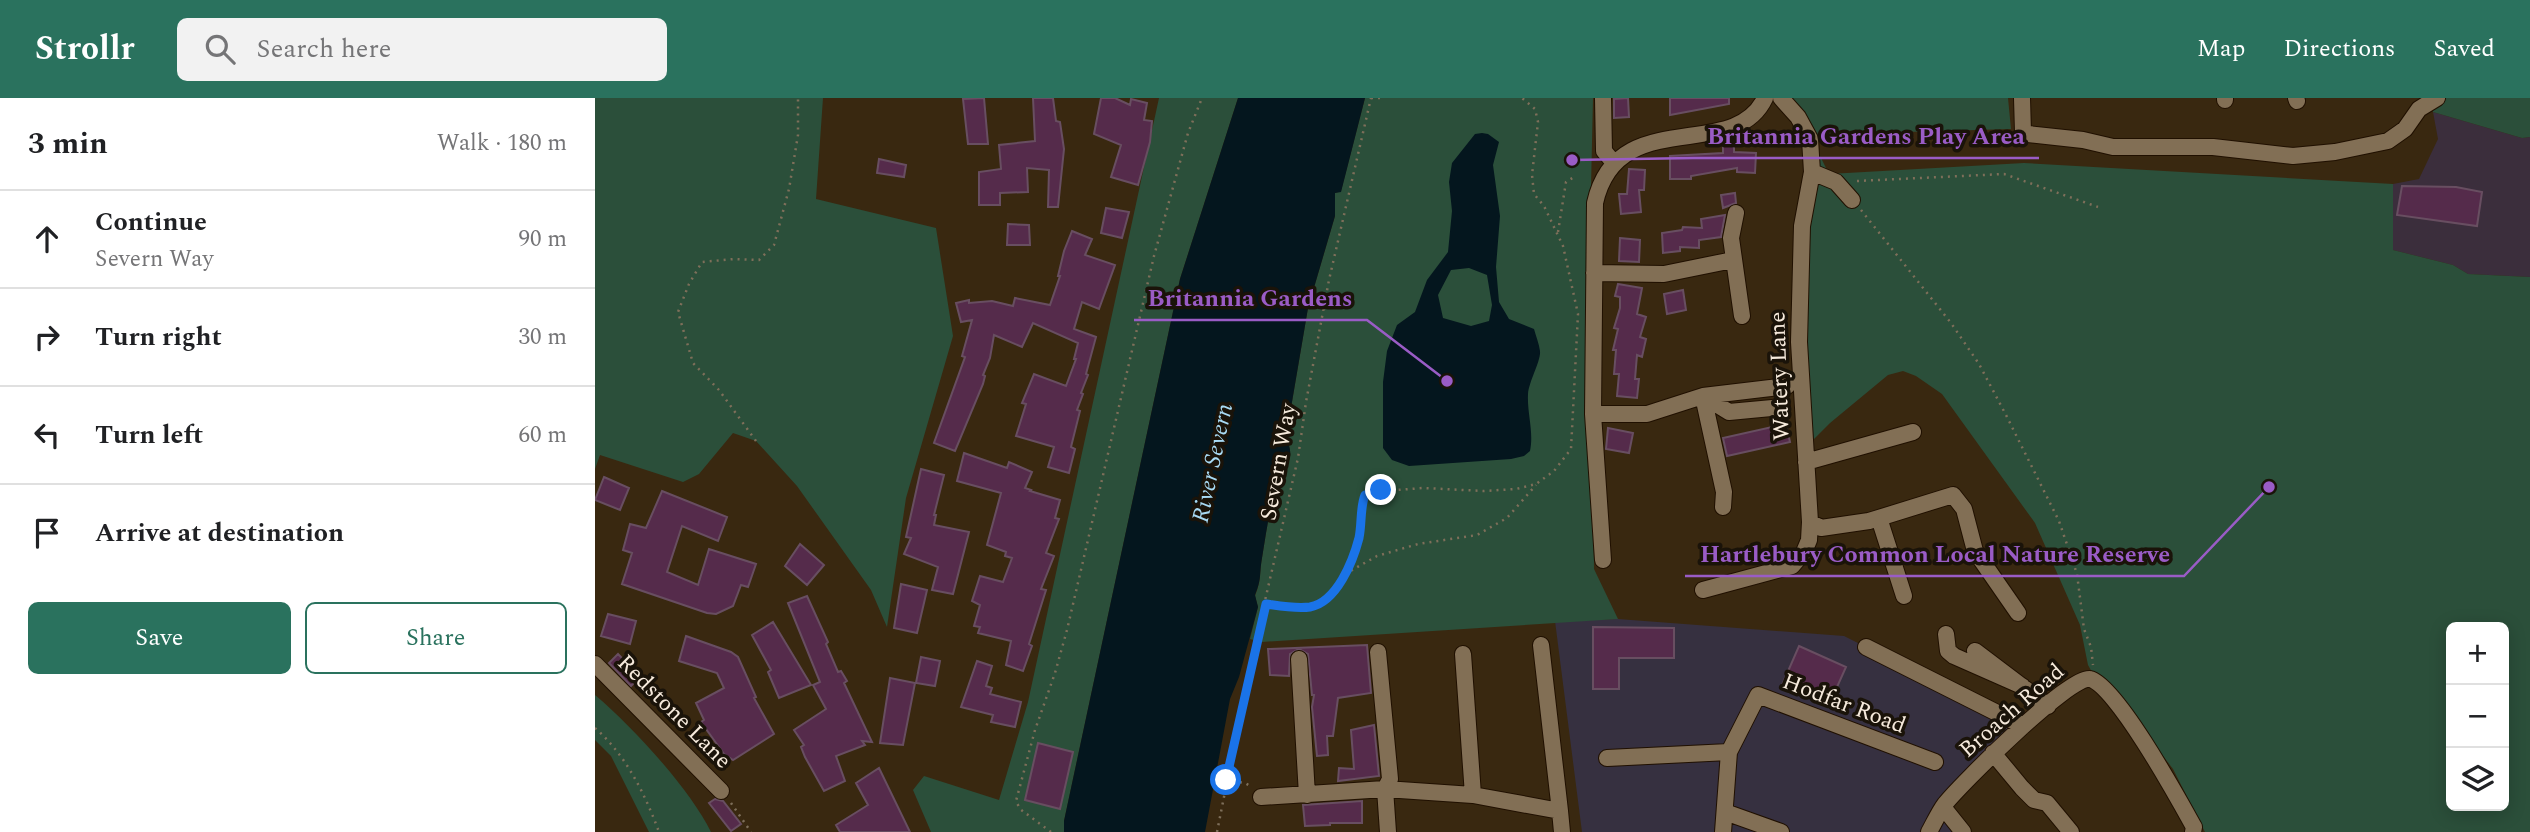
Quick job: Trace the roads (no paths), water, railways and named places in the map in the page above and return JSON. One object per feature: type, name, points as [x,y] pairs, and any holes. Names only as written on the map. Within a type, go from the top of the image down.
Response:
[{"type":"street","points":[[1603,98],[1604,151],[1614,163]]},
{"type":"street","points":[[1603,560],[1593,414],[1595,203],[1598,189],[1608,169],[1619,158],[1651,142],[1742,123],[1761,106],[1765,98]]},
{"type":"street","name":"Watery Lane","points":[[1703,590],[1792,566],[1804,552],[1809,540],[1799,342],[1802,226],[1812,172],[1810,139],[1798,117],[1781,98]]},
{"type":"street","points":[[2022,98],[2022,126],[2023,132],[2028,134],[2113,146],[2201,146],[2293,156],[2335,152],[2388,141],[2405,129],[2419,109],[2437,98]]},
{"type":"street","points":[[1812,172],[1836,183],[1852,200]]},
{"type":"street","points":[[1736,213],[1731,239],[1742,316]]},
{"type":"street","points":[[1594,273],[1664,274],[1733,260]]},
{"type":"street","points":[[1593,414],[1647,414],[1703,396],[1787,386]]},
{"type":"street","points":[[1703,396],[1729,412],[1782,407]]},
{"type":"street","points":[[1703,396],[1724,492],[1723,508]]},
{"type":"street","points":[[1806,462],[1913,432]]},
{"type":"street","points":[[1810,522],[1821,528],[1879,518],[1954,495],[1964,509],[1975,551],[2018,613]]},
{"type":"street","points":[[1879,518],[1904,596]]},
{"type":"street","points":[[1946,634],[1948,651],[1954,656],[2022,686]]},
{"type":"street","points":[[1541,645],[1562,832]]},
{"type":"street","points":[[1866,647],[2023,726]]},
{"type":"street","points":[[1975,651],[2048,706]]},
{"type":"street","points":[[1377,652],[1390,779],[1385,789],[1388,832]]},
{"type":"street","points":[[1463,654],[1473,795]]},
{"type":"street","points":[[1299,659],[1307,795]]},
{"type":"street","name":"Redstone Lane","points":[[595,664],[721,791]]},
{"type":"street","name":"Broach Road","points":[[1929,832],[1943,807],[1993,753],[2048,706],[2085,679],[2090,679],[2106,689],[2162,769],[2194,827],[2193,832]]},
{"type":"street","name":"Hodfar Road","points":[[1729,752],[1758,695],[1935,762]]},
{"type":"street","points":[[1607,758],[1729,752],[1723,832]]},
{"type":"street","points":[[1993,753],[2022,788],[2034,800],[2047,803],[2071,832]]},
{"type":"street","points":[[1261,797],[1385,789],[1473,795],[1560,811]]},
{"type":"street","points":[[1943,807],[1963,832]]},
{"type":"street","points":[[1725,812],[1781,832]]},
{"type":"water","name":"River Severn","points":[[1238,98],[1365,98],[1341,192],[1335,193],[1335,216],[1308,308],[1286,437],[1290,457],[1277,482],[1272,500],[1260,580],[1255,595],[1258,607],[1239,677],[1230,699],[1205,832],[1064,832],[1064,821],[1180,279]]},
{"type":"water","points":[[1475,134],[1488,134],[1499,142],[1493,165],[1500,216],[1496,267],[1499,302],[1509,319],[1534,329],[1540,348],[1528,394],[1530,451],[1524,456],[1511,459],[1409,466],[1392,460],[1383,448],[1383,382],[1387,351],[1397,325],[1415,312],[1427,280],[1448,252],[1452,211],[1449,182],[1452,163]],"holes":[[[1469,268],[1487,275],[1492,305],[1489,321],[1471,326],[1443,318],[1438,295],[1451,270]]]},
{"type":"place","name":"Britannia Gardens Play Area","points":[[1572,160]]},
{"type":"place","name":"Britannia Gardens","points":[[1447,381]]},
{"type":"place","name":"Hartlebury Common Local Nature Reserve","points":[[2269,487]]}]
